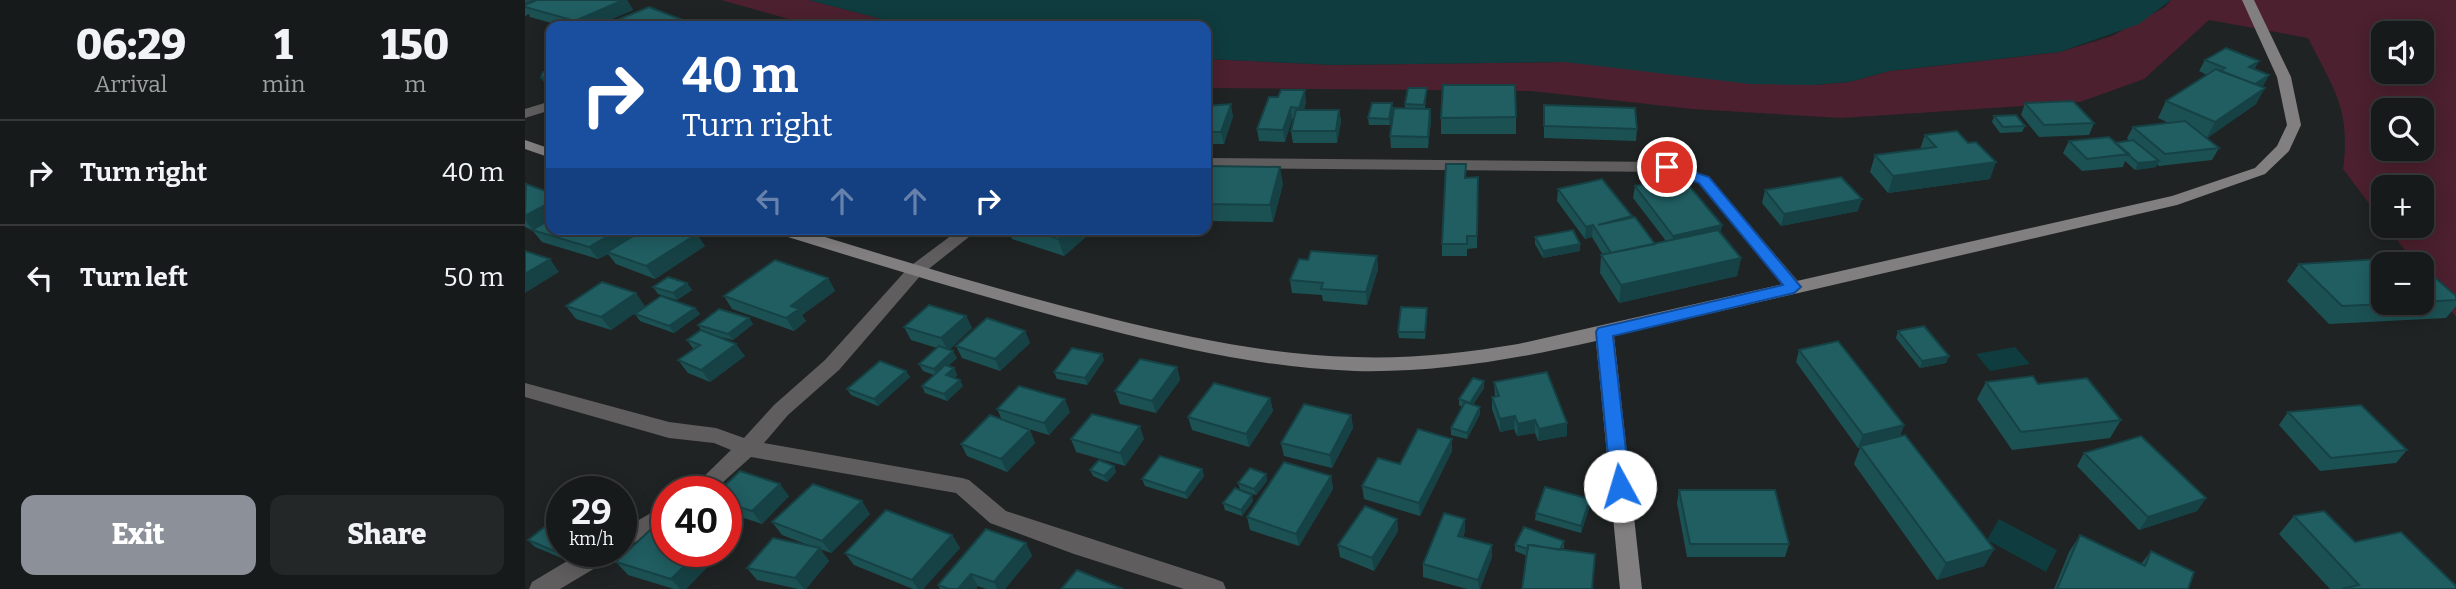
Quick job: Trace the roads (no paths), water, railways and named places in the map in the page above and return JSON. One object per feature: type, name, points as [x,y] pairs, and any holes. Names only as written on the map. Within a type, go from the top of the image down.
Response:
[{"type":"main road","points":[[800,235],[1052,311],[1214,350],[1308,361],[1388,364],[1461,360],[1604,332],[2177,200],[2260,171],[2284,148],[2294,125],[2284,77],[2248,0]]},
{"type":"main road","points":[[525,144],[546,152]]},
{"type":"main road","points":[[1604,332],[1631,589]]},
{"type":"street","points":[[525,114],[546,106]]},
{"type":"street","points":[[1211,163],[1667,167],[1704,180],[1794,287]]},
{"type":"street","points":[[716,476],[747,448],[781,410],[832,365],[915,271],[963,235]]},
{"type":"street","points":[[525,390],[669,430],[716,436],[747,448],[962,486],[998,517],[1081,547],[1215,589]]},
{"type":"street","points":[[540,589],[577,567]]},
{"type":"water","points":[[809,0],[2171,0],[2139,24],[2060,52],[1889,71],[1849,82],[1813,85],[1750,84],[1565,62],[1334,65],[1211,59],[1211,21],[889,21]]},
{"type":"water","points":[[2015,347],[2030,364],[1990,371],[1976,354]]},
{"type":"water","points":[[1999,519],[2057,550],[2046,572],[1987,540]]}]
